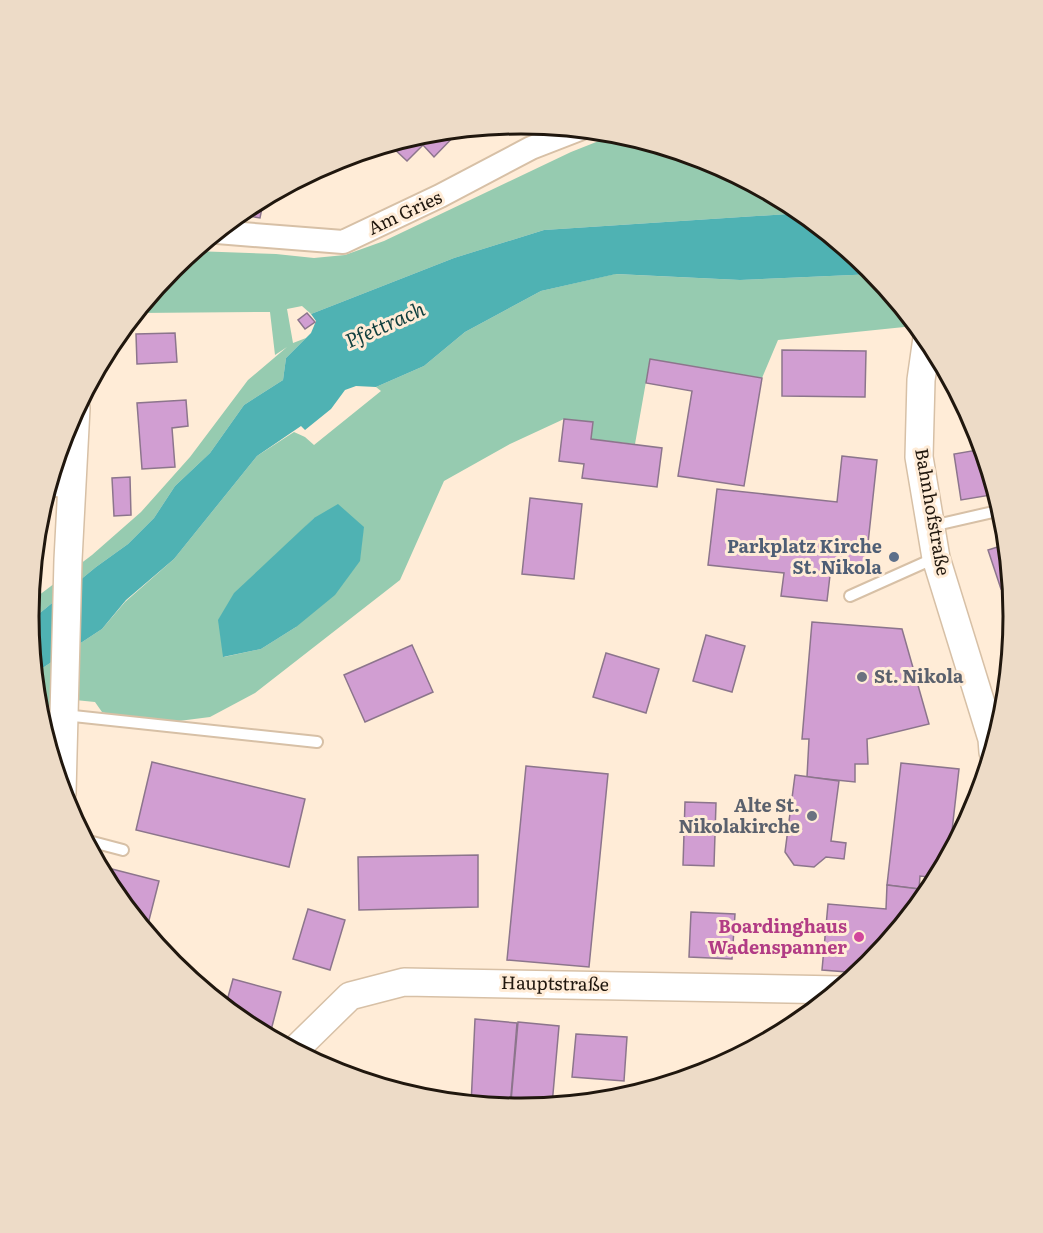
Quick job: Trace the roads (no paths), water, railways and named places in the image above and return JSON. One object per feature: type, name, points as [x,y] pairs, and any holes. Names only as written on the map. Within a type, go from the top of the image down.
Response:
[{"type":"street","name":"Am Gries","points":[[229,233],[342,242],[440,196],[531,148],[562,136]]},
{"type":"street","name":"Bahnhofstraße","points":[[925,351],[921,380],[919,457],[936,558],[994,705]]},
{"type":"street","points":[[63,765],[68,560],[60,485],[65,461]]},
{"type":"street","name":"Hauptstraße","points":[[300,1045],[350,996],[404,982],[827,990]]},
{"type":"lane","points":[[930,526],[993,512]]},
{"type":"lane","points":[[850,596],[936,558]]},
{"type":"lane","points":[[64,707],[317,742]]},
{"type":"lane","points":[[96,843],[123,850]]},
{"type":"water","name":"Pfettrach","points":[[788,214],[863,275],[740,280],[616,274],[541,291],[465,332],[424,366],[376,387],[356,386],[345,390],[331,409],[305,430],[301,426],[257,456],[174,559],[126,600],[102,629],[42,668],[39,614],[128,544],[154,518],[175,486],[210,453],[244,405],[283,380],[286,358],[311,333],[316,321],[311,314],[454,258],[544,230]]},
{"type":"water","points":[[338,504],[364,527],[360,561],[335,595],[296,627],[261,649],[223,657],[218,620],[234,593],[314,518]]},
{"type":"place","name":"Parkplatz Kirche St. Nikola","points":[[894,557]]},
{"type":"place","name":"St. Nikola","points":[[862,677]]},
{"type":"place","name":"Alte St. Nikolakirche","points":[[812,816]]},
{"type":"place","name":"Boardinghaus Wadenspanner","points":[[859,937]]}]
